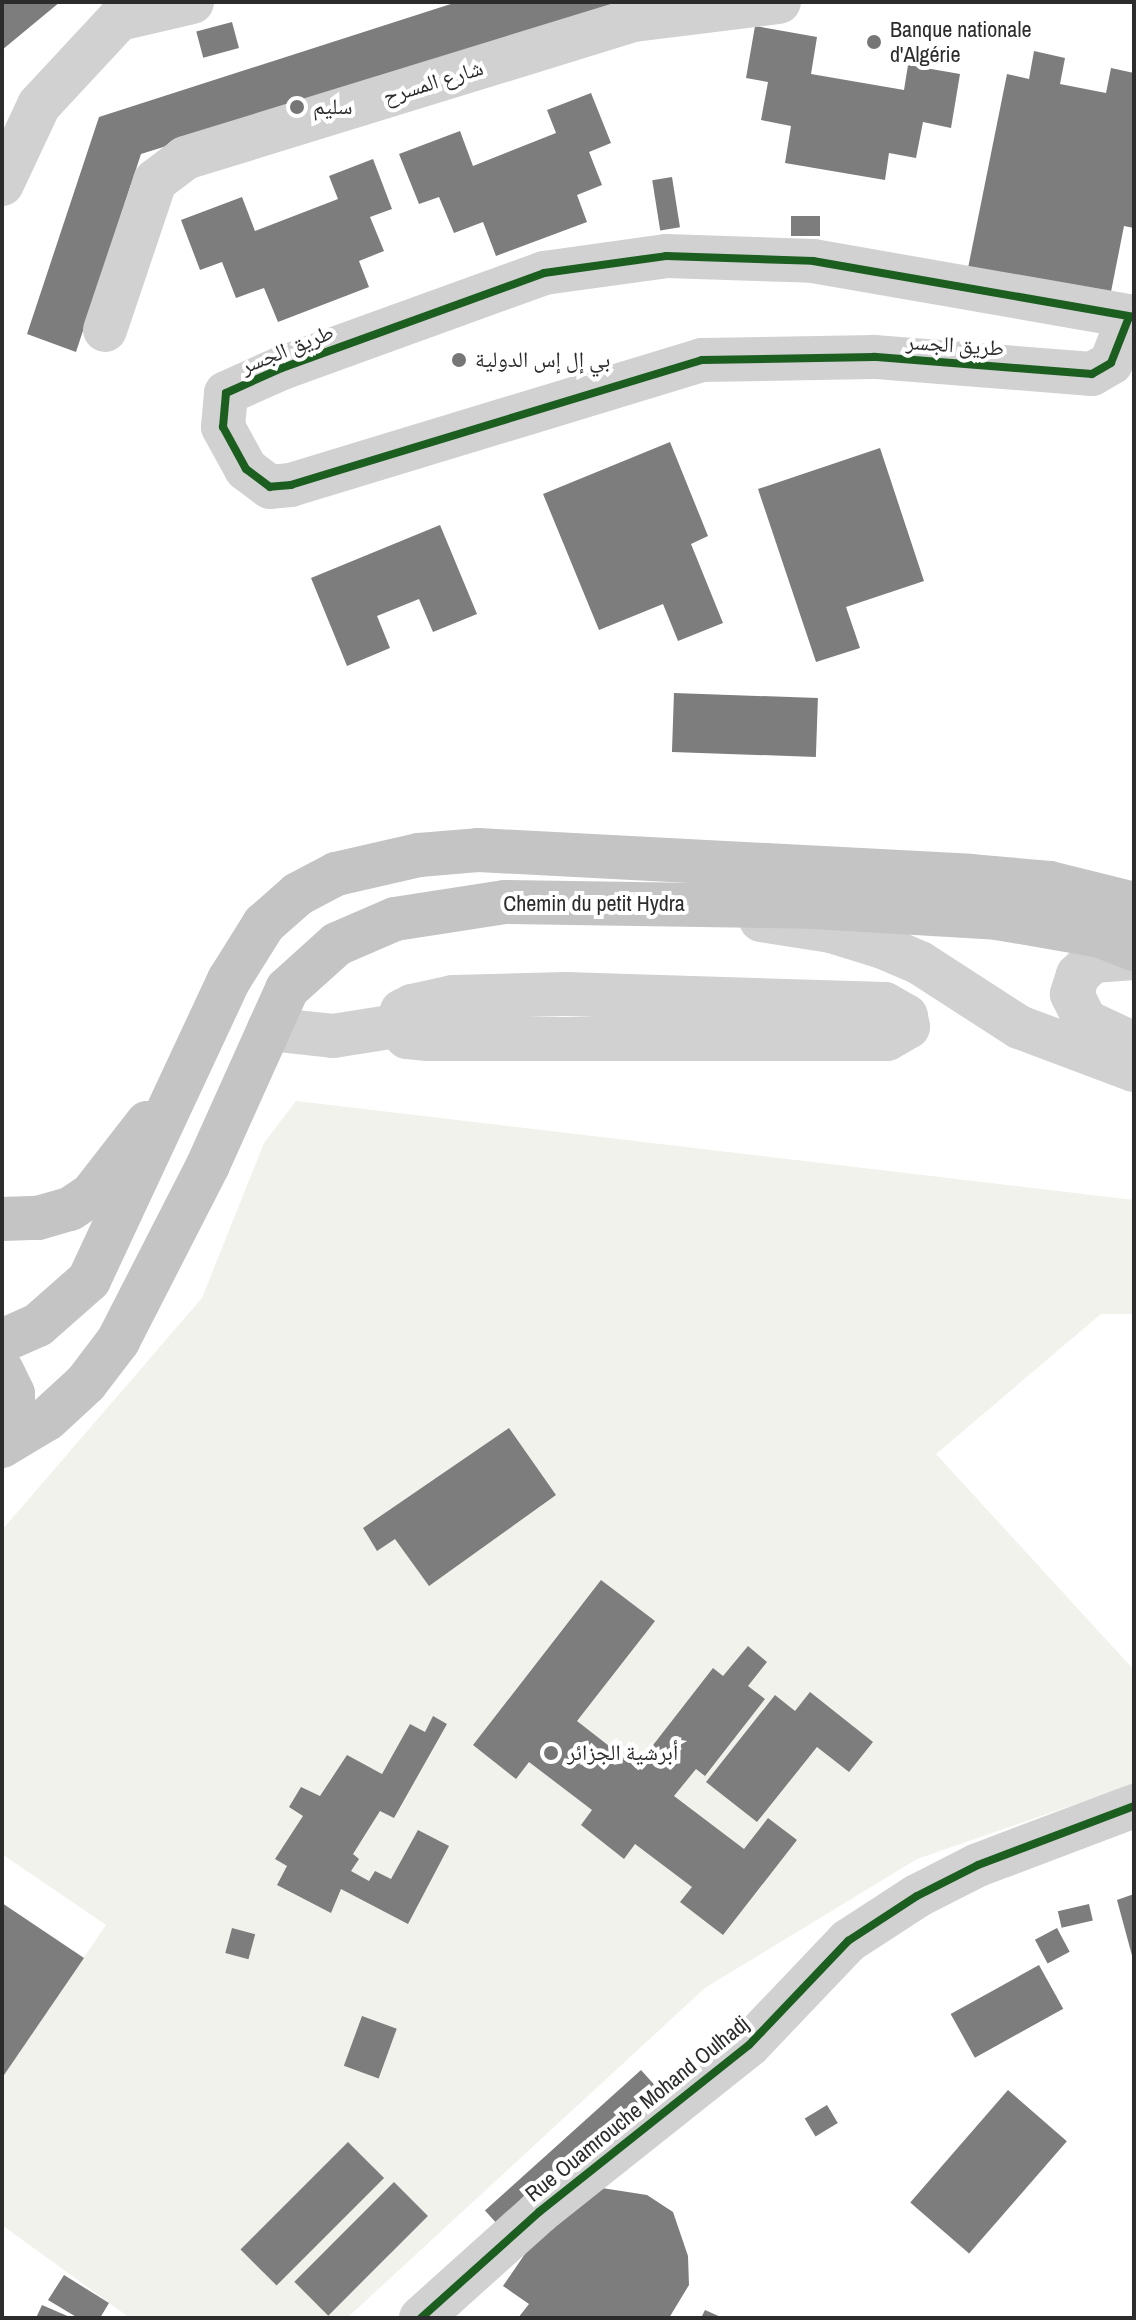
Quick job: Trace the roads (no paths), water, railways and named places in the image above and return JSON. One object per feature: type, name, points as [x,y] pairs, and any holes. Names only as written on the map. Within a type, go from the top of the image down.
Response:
[{"type":"main road","name":"Chemin du petit Hydra","points":[[2,1341],[38,1325],[89,1280],[123,1216],[229,980],[264,924],[298,894],[336,874],[377,862],[478,850],[938,874],[1050,883],[1134,904]]},
{"type":"main road","name":"Chemin du petit Hydra","points":[[2,1446],[47,1419],[86,1383],[118,1341],[208,1165],[287,989],[337,944],[395,919],[505,902],[652,903],[997,918],[1101,936],[1134,949]]},
{"type":"main road","points":[[2,1219],[38,1218],[81,1202],[136,1133],[171,1104]]},
{"type":"main road","points":[[2,1371],[13,1394],[13,1422],[2,1446]]},
{"type":"street","points":[[2,184],[39,105],[119,19],[192,2]]},
{"type":"street","name":"شارع المسرح","points":[[105,330],[155,181],[185,158],[634,20],[779,2]]},
{"type":"street","name":"طريق الجسر","points":[[666,256],[813,261],[1131,317],[1111,363],[1092,374],[874,357],[702,360],[488,421],[291,485],[270,487],[246,469],[223,427],[226,393],[282,368],[544,273],[666,256]]},
{"type":"street","points":[[652,903],[831,931],[883,947],[920,963],[1019,1027],[1134,1070]]},
{"type":"street","points":[[1134,958],[1093,961],[1078,975],[1072,994],[1085,1021],[1134,1044]]},
{"type":"street","points":[[269,1029],[333,1036],[396,1026],[413,1039],[872,1039],[900,1036],[909,1021],[892,1006],[877,1004],[524,994],[422,1003],[402,1011],[396,1026]]},
{"type":"street","name":"Rue Ouamrouche Mohand Oulhadj","points":[[421,2318],[539,2212],[749,2045],[848,1941],[917,1896],[978,1865],[1134,1806]]},
{"type":"place","name":"Banque nationale d'Algérie","points":[[874,42]]},
{"type":"place","name":"سليم","points":[[297,107]]},
{"type":"place","name":"بي إل إس الدولية","points":[[459,360]]},
{"type":"place","name":"أبرشية الجزائر","points":[[551,1753]]}]
